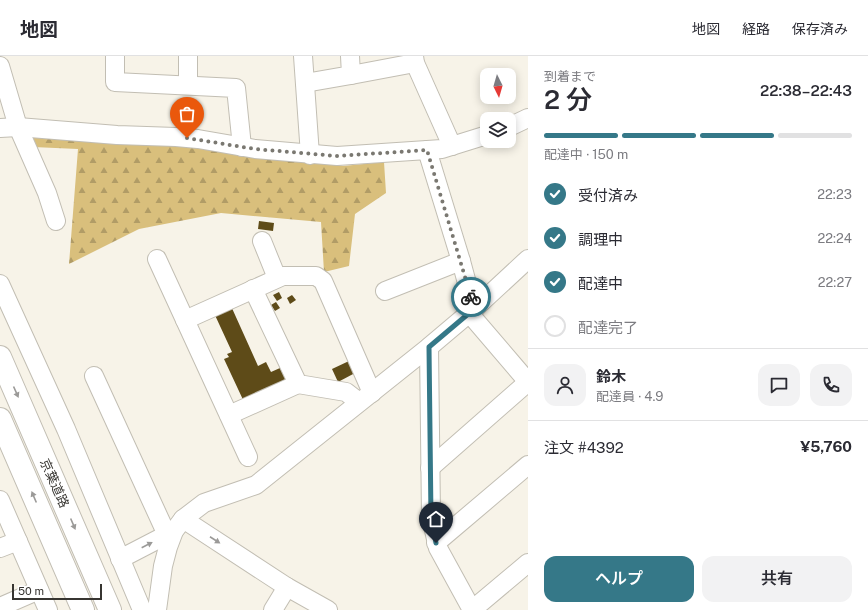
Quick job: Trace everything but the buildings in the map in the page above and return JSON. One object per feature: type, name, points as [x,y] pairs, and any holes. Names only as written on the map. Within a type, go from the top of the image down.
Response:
[{"type":"highway","name":"京葉道路","points":[[0,357],[110,610]]},
{"type":"highway","name":"京葉道路","points":[[0,419],[83,610]]},
{"type":"street","points":[[114,56],[114,82],[236,88],[242,147]]},
{"type":"street","points":[[188,56],[188,85]]},
{"type":"street","points":[[303,56],[310,155]]},
{"type":"street","points":[[350,56],[351,75]]},
{"type":"street","points":[[305,83],[351,75],[414,60],[452,146]]},
{"type":"street","points":[[0,66],[18,128],[47,193],[56,221]]},
{"type":"street","points":[[516,124],[528,118]]},
{"type":"street","points":[[0,128],[176,137],[242,147],[310,155],[337,156],[427,150],[452,146],[480,136]]},
{"type":"street","points":[[427,150],[461,261],[471,311],[528,382],[430,468]]},
{"type":"street","points":[[262,241],[277,278]]},
{"type":"street","points":[[157,259],[175,282],[185,320],[248,457]]},
{"type":"street","points":[[385,291],[461,261]]},
{"type":"street","points":[[120,559],[175,528],[204,503],[256,485],[429,347],[525,266]]},
{"type":"street","points":[[185,320],[277,278],[283,276],[316,276],[323,281],[365,398]]},
{"type":"street","points":[[0,284],[66,429],[142,610]]},
{"type":"street","points":[[253,289],[298,384]]},
{"type":"street","points":[[429,347],[431,518],[438,548],[472,610],[528,562]]},
{"type":"street","points":[[94,376],[175,528],[328,610]]},
{"type":"street","points":[[229,415],[298,384],[346,392],[365,398]]},
{"type":"street","points":[[436,543],[526,472]]},
{"type":"street","points":[[0,500],[48,610]]},
{"type":"street","points":[[157,610],[163,566],[168,546],[175,528]]},
{"type":"street","points":[[0,548],[18,541]]},
{"type":"street","points":[[273,610],[287,588]]},
{"type":"street","points":[[0,607],[39,590]]},
{"type":"green space","points":[[34,138],[126,139],[343,166],[384,162],[386,193],[355,214],[349,266],[324,272],[321,222],[221,213],[139,229],[69,264],[78,149],[33,147]]},
{"type":"way so far","points":[[187,138],[255,149],[310,155],[337,156],[427,150],[471,297]]},
{"type":"route","points":[[436,543],[431,518],[429,347],[474,309],[471,297]]}]
